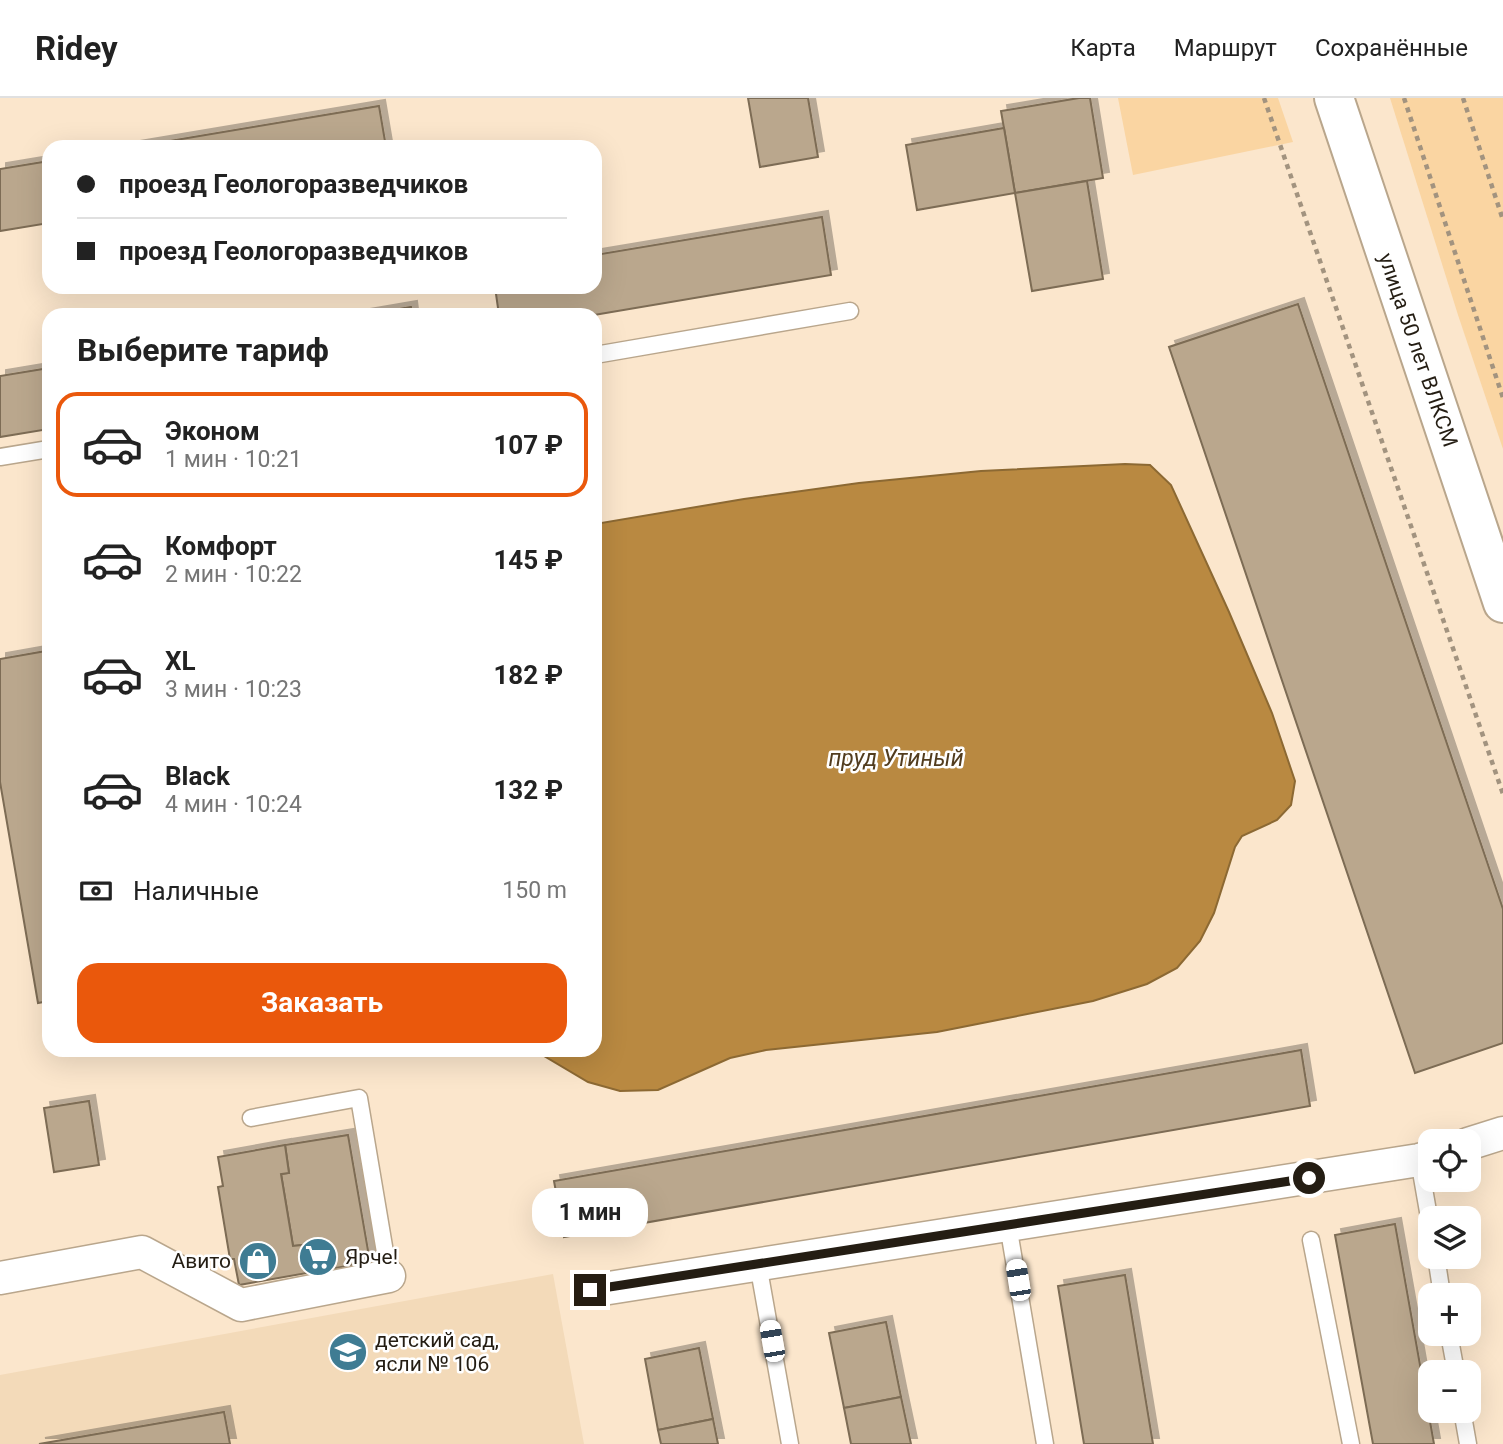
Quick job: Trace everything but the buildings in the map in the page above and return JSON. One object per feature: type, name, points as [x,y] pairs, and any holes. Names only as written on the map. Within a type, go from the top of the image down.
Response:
[{"type":"street","name":"улица 50 лет ВЛКСМ","points":[[1334,98],[1503,603]]},
{"type":"street","points":[[1481,1140],[1503,1133]]},
{"type":"street","points":[[590,1290],[1418,1159]]},
{"type":"street","points":[[0,1278],[142,1252],[241,1305],[389,1276]]},
{"type":"lane","points":[[602,354],[850,311]]},
{"type":"lane","points":[[0,457],[42,450]]},
{"type":"lane","points":[[251,1118],[359,1098],[389,1276]]},
{"type":"lane","points":[[1008,1225],[1045,1444]]},
{"type":"lane","points":[[1311,1240],[1351,1444]]},
{"type":"lane","points":[[758,1264],[790,1444]]},
{"type":"lane","points":[[1464,1423],[1468,1444]]},
{"type":"path","points":[[1264,98],[1503,794]]},
{"type":"path","points":[[1404,98],[1503,398]]},
{"type":"path","points":[[1463,98],[1503,220]]},
{"type":"shaded area","points":[[1118,98],[1278,98],[1293,142],[1133,175]]},
{"type":"shaded area","points":[[1390,98],[1503,98],[1503,449],[1458,315]]},
{"type":"shaded area","name":"детский сад, ясли № 106","points":[[553,1274],[584,1444],[0,1444],[0,1375]]},
{"type":"water","name":"пруд Утиный","points":[[1150,465],[1171,485],[1272,713],[1295,781],[1291,805],[1277,820],[1242,836],[1235,847],[1214,913],[1200,941],[1177,968],[1147,984],[1093,1001],[937,1032],[766,1050],[730,1058],[658,1090],[620,1091],[588,1082],[546,1057],[602,1057],[602,523],[859,483],[981,471]]},
{"type":"place","name":"Ярче!","points":[[318,1257]]},
{"type":"place","name":"Авито","points":[[258,1261]]},
{"type":"place","name":"детский сад, ясли № 106","points":[[348,1352]]},
{"type":"route","points":[[590,1290],[1309,1178]]}]
